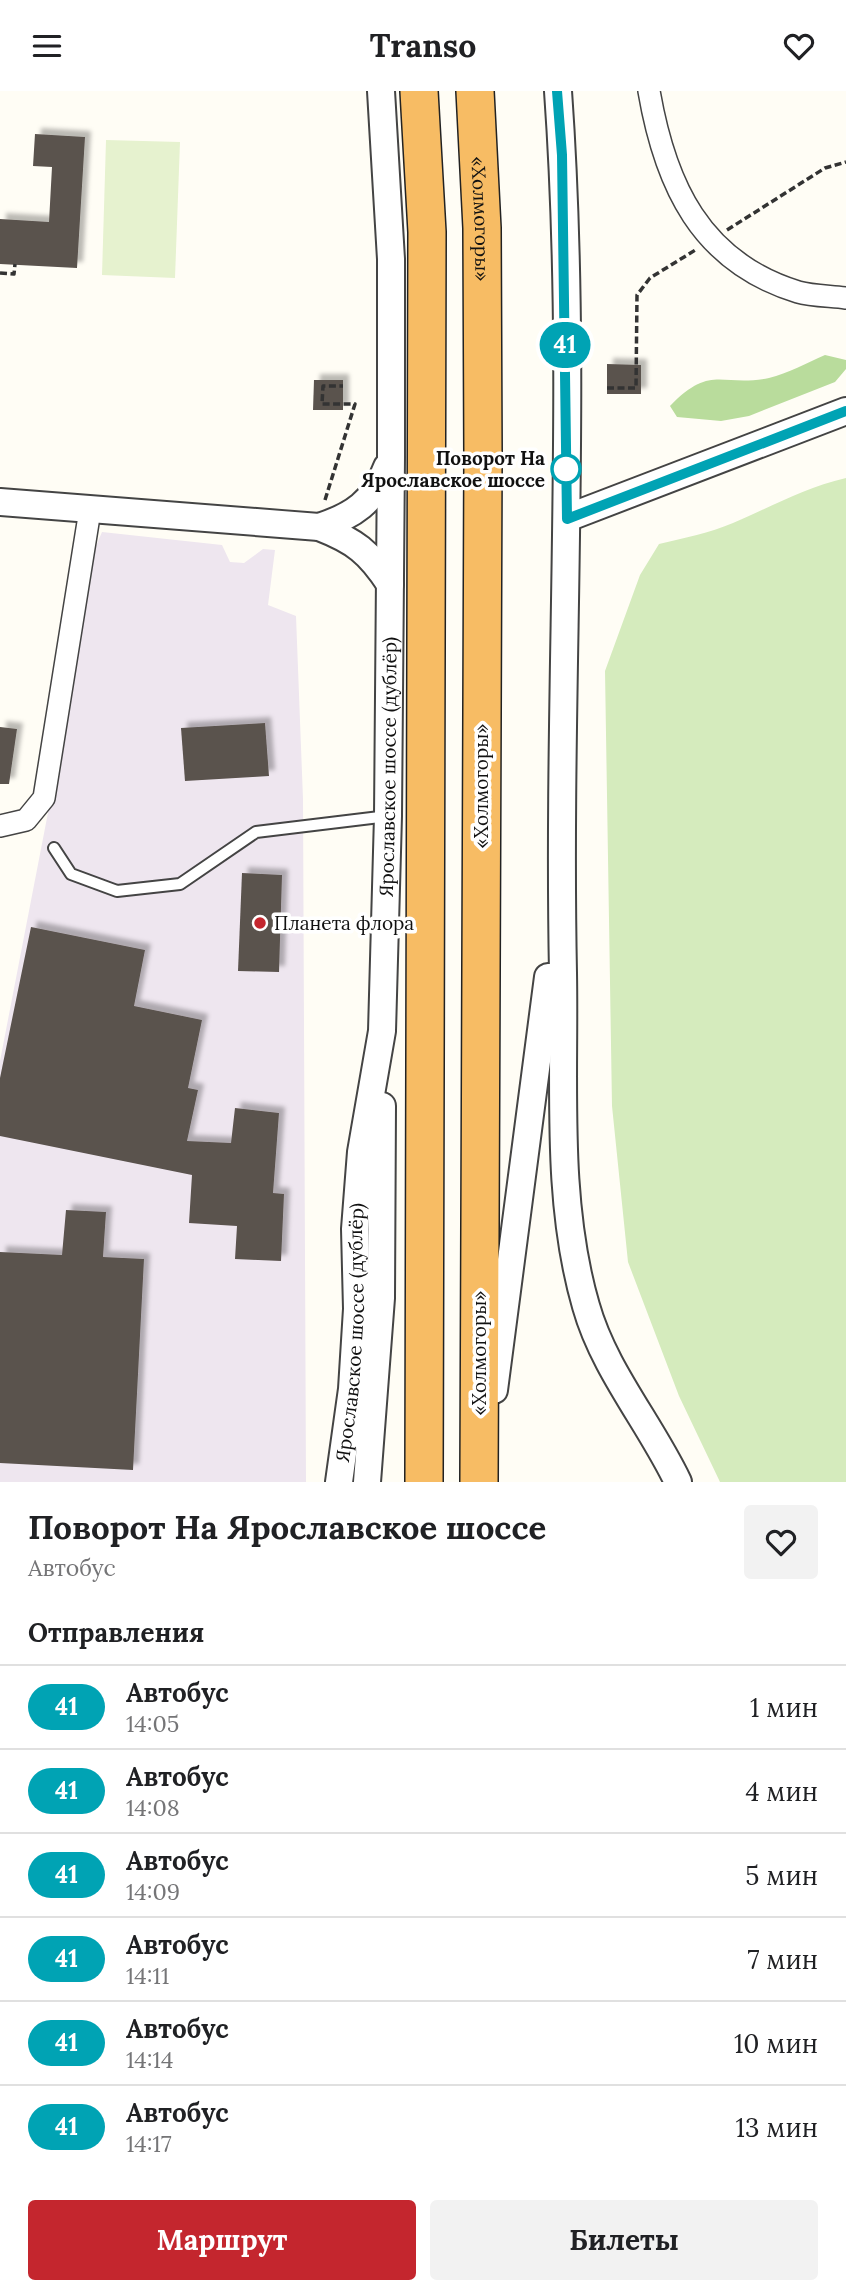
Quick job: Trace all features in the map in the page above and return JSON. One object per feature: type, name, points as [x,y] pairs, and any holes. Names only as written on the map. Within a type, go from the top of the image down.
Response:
[{"type":"highway","points":[[419,91],[426,232],[424,1482]]},
{"type":"highway","name":"«Холмогоры»","points":[[475,91],[482,228],[484,456],[481,1482]]},
{"type":"street","name":"Ярославское шоссе (дублёр)","points":[[339,1482],[352,1389],[357,1309],[355,1229],[361,1151],[382,1031],[388,816],[391,259],[381,91]]},
{"type":"street","points":[[558,91],[562,155],[567,519],[560,862],[567,1199],[575,1262],[587,1310],[614,1371],[678,1482]]},
{"type":"street","points":[[649,91],[663,156],[674,186],[693,218],[712,239],[735,261],[767,278],[799,292],[846,298]]},
{"type":"street","points":[[567,519],[846,411]]},
{"type":"street","points":[[0,502],[90,510],[319,516],[344,519],[365,505],[380,487],[391,457]]},
{"type":"street","points":[[0,826],[26,820],[44,798],[90,510]]},
{"type":"street","points":[[319,516],[374,560],[390,584]]},
{"type":"street","points":[[481,1482],[543,1026],[560,862]]},
{"type":"street","points":[[367,1482],[381,1298],[382,1031]]},
{"type":"lane","points":[[54,848],[71,874],[117,891],[180,884],[256,832],[388,816]]},
{"type":"path","points":[[0,273],[14,274],[15,264]]},
{"type":"path","points":[[607,388],[636,388],[636,371]]},
{"type":"path","points":[[319,516],[328,498],[355,404],[323,404],[323,386],[343,386]]},
{"type":"shaded area","points":[[102,532],[222,545],[230,562],[244,563],[263,549],[275,550],[268,605],[296,616],[303,799],[306,1482],[0,1482],[0,1061],[52,792],[92,555]]},
{"type":"green space","points":[[106,140],[180,142],[175,278],[102,275]]},
{"type":"green space","points":[[825,355],[846,360],[846,369],[835,382],[749,416],[721,421],[677,417],[670,406],[684,393],[707,381],[769,378]]},
{"type":"green space","points":[[846,478],[846,1482],[720,1482],[679,1396],[628,1262],[612,1106],[605,671],[640,575],[659,544],[724,527],[802,492]]},
{"type":"building","points":[[35,134],[85,137],[77,268],[0,264],[0,219],[49,222],[52,167],[33,166]]},
{"type":"building","points":[[607,364],[641,365],[641,394],[607,394]]},
{"type":"building","points":[[314,380],[343,380],[343,410],[313,410]]},
{"type":"building","points":[[265,723],[269,776],[185,781],[181,728]]},
{"type":"building","points":[[0,727],[17,729],[9,784],[0,784]]},
{"type":"building","name":"Планета флора","points":[[242,873],[282,875],[279,972],[238,971]]},
{"type":"building","points":[[31,927],[145,950],[134,1006],[202,1020],[188,1088],[198,1090],[187,1141],[231,1143],[235,1108],[279,1113],[273,1193],[284,1194],[281,1261],[235,1259],[237,1226],[189,1223],[192,1175],[0,1136],[0,1078]]},
{"type":"building","points":[[66,1210],[106,1212],[103,1257],[144,1259],[133,1470],[0,1463],[0,1252],[62,1255]]},
{"type":"bus line","name":"41","points":[[557,91],[562,155],[567,519],[846,411]]},
{"type":"place","name":"Поворот На Ярославское шоссе","points":[[566,469]]},
{"type":"place","name":"Планета флора","points":[[260,923]]}]
